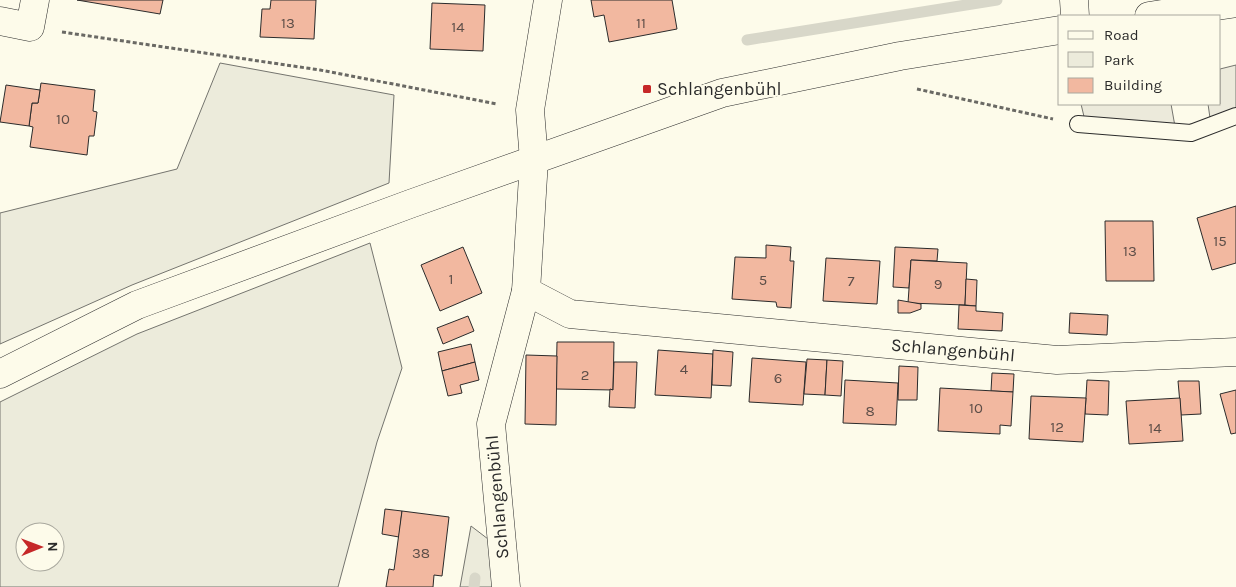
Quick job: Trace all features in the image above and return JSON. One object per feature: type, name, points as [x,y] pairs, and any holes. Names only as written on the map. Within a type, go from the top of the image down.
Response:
[{"type":"street","points":[[0,21],[30,27],[35,0]]},
{"type":"street","name":"Schlangenbühl","points":[[506,587],[491,424],[526,291],[534,160],[530,110],[548,0]]},
{"type":"street","points":[[1074,0],[1075,15]]},
{"type":"street","points":[[1156,15],[1236,3]]},
{"type":"street","points":[[0,374],[137,305],[722,93],[900,56],[1058,30]]},
{"type":"street","name":"Schlangenbühl","points":[[526,291],[570,314],[1057,360],[1236,352]]},
{"type":"lane","points":[[1078,124],[1191,133],[1236,116]]},
{"type":"path","points":[[30,27],[320,70],[530,110]]},
{"type":"path","points":[[908,87],[1078,124]]},
{"type":"green space","points":[[220,63],[394,95],[389,183],[132,285],[0,344],[0,213],[177,169]]},
{"type":"green space","points":[[370,243],[402,368],[377,442],[338,587],[0,587],[0,402],[137,334]]},
{"type":"green space","points":[[471,526],[488,539],[494,587],[460,587]]},
{"type":"shaded area","points":[[1236,65],[1236,115],[1211,125],[1208,105],[1221,105],[1221,69]]},
{"type":"shaded area","points":[[1081,105],[1171,105],[1176,132],[1086,125]]},
{"type":"building","points":[[77,0],[163,0],[160,14]]},
{"type":"building","points":[[271,0],[316,0],[314,39],[260,37],[262,9],[270,9]]},
{"type":"building","points":[[591,0],[672,0],[677,29],[609,42],[604,15],[594,17]]},
{"type":"building","points":[[432,3],[485,5],[483,51],[430,49]]},
{"type":"building","points":[[41,83],[95,90],[93,111],[97,112],[94,136],[89,136],[87,155],[30,147],[33,127],[29,126],[32,103],[38,103]]},
{"type":"building","points":[[6,85],[40,90],[38,103],[32,103],[29,126],[0,122]]},
{"type":"building","points":[[1236,206],[1236,263],[1212,270],[1197,218]]},
{"type":"building","points":[[1105,221],[1153,221],[1154,281],[1106,281]]},
{"type":"building","points":[[766,245],[791,247],[790,261],[794,261],[791,308],[777,307],[776,302],[732,299],[735,257],[766,258]]},
{"type":"building","points":[[463,247],[482,293],[440,311],[421,265]]},
{"type":"building","points":[[895,247],[938,249],[937,261],[911,260],[909,288],[893,287]]},
{"type":"building","points":[[826,258],[880,261],[877,304],[823,301]]},
{"type":"building","points":[[911,260],[967,263],[965,305],[908,303]]},
{"type":"building","points":[[966,279],[977,280],[976,306],[965,305]]},
{"type":"building","points":[[898,300],[921,304],[921,309],[910,313],[898,313]]},
{"type":"building","points":[[959,305],[976,306],[976,311],[1003,313],[1002,331],[958,329]]},
{"type":"building","points":[[1070,313],[1108,315],[1107,335],[1069,333]]},
{"type":"building","points":[[468,316],[474,331],[443,344],[437,328]]},
{"type":"building","points":[[557,342],[614,342],[613,390],[556,389]]},
{"type":"building","points":[[471,344],[475,362],[442,371],[438,352]]},
{"type":"building","points":[[658,350],[713,354],[711,398],[655,395]]},
{"type":"building","points":[[713,350],[733,352],[731,386],[712,385]]},
{"type":"building","points":[[526,355],[557,356],[556,425],[525,424]]},
{"type":"building","points":[[752,358],[806,362],[803,405],[749,402]]},
{"type":"building","points":[[807,359],[827,360],[825,395],[804,394]]},
{"type":"building","points":[[827,360],[843,361],[841,396],[825,395]]},
{"type":"building","points":[[475,362],[479,380],[460,385],[462,393],[448,396],[442,371]]},
{"type":"building","points":[[614,362],[637,362],[635,408],[609,407],[610,389],[613,390]]},
{"type":"building","points":[[899,366],[918,367],[917,400],[898,400]]},
{"type":"building","points":[[992,373],[1014,374],[1013,392],[991,391]]},
{"type":"building","points":[[845,380],[898,383],[896,425],[843,423]]},
{"type":"building","points":[[1087,380],[1109,381],[1108,415],[1085,414]]},
{"type":"building","points":[[1178,381],[1199,381],[1201,414],[1181,415]]},
{"type":"building","points":[[940,388],[1013,392],[1011,426],[1000,425],[1000,434],[938,431]]},
{"type":"building","points":[[1236,390],[1236,433],[1231,434],[1220,394]]},
{"type":"building","points":[[1031,396],[1086,398],[1083,442],[1029,439]]},
{"type":"building","points":[[1180,398],[1183,441],[1129,444],[1126,401]]},
{"type":"building","points":[[385,509],[402,511],[399,537],[382,534]]},
{"type":"building","points":[[402,511],[449,517],[442,576],[434,575],[433,587],[386,587],[389,569],[394,570]]},
{"type":"waterway","points":[[747,40],[997,0]]},
{"type":"waterway","points":[[474,587],[475,578]]},
{"type":"place","name":"Schlangenbühl","points":[[647,89]]}]
